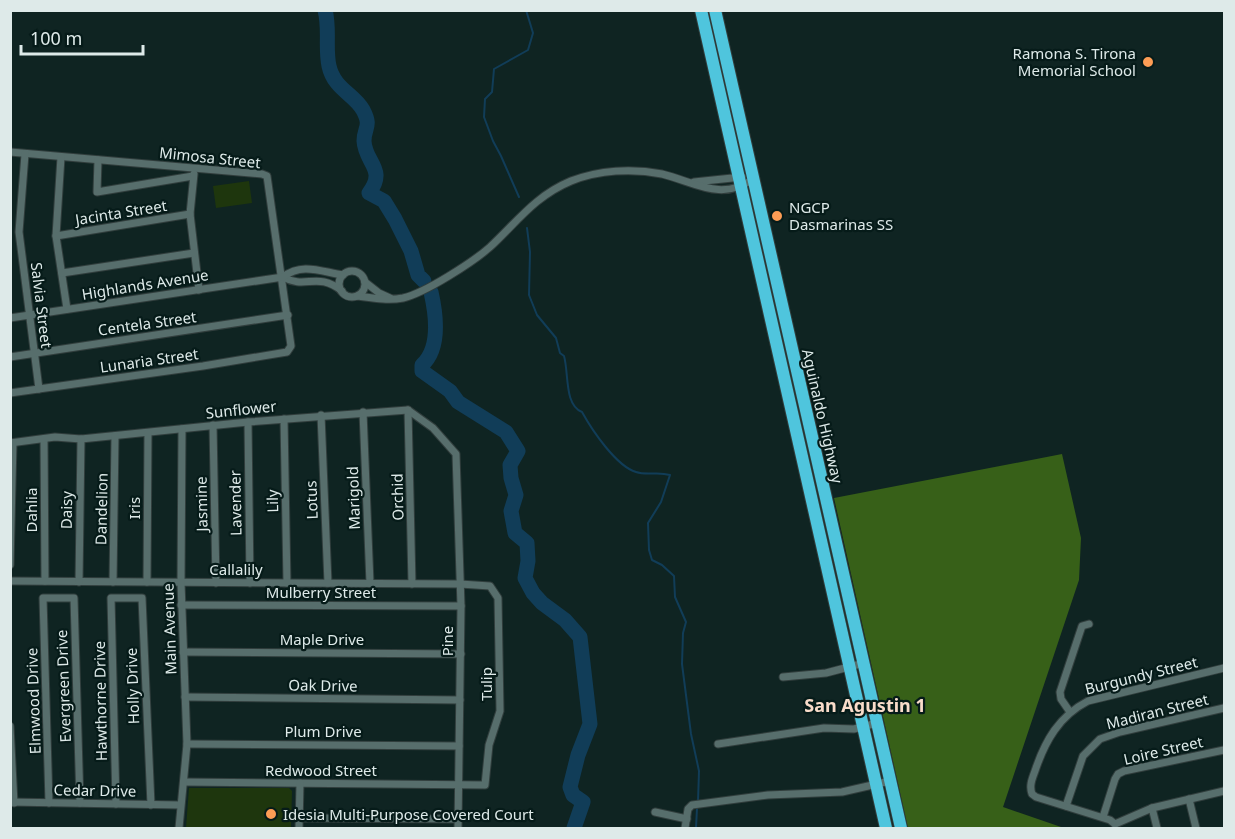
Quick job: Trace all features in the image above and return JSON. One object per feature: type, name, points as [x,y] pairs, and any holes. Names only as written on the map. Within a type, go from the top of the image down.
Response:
[{"type":"highway","name":"Aguinaldo Highway","points":[[701,10],[886,828]]},
{"type":"highway","name":"Aguinaldo Highway","points":[[715,10],[901,828]]},
{"type":"highway","points":[[826,562],[840,560]]},
{"type":"street","name":"Mimosa Street","points":[[10,152],[194,172],[267,176],[283,277],[290,349]]},
{"type":"street","name":"Salvia Street","points":[[25,154],[19,232],[39,389]]},
{"type":"street","points":[[61,157],[56,236],[67,309]]},
{"type":"street","points":[[98,160],[97,192],[194,172],[190,214],[199,290]]},
{"type":"street","points":[[392,299],[379,293],[365,282],[362,275],[354,271],[343,275],[340,283],[342,291],[349,296],[392,299],[416,293],[488,249],[529,206],[545,195],[586,176],[622,171],[662,174],[708,189],[732,190],[740,182]]},
{"type":"street","points":[[691,183],[740,182],[753,179]]},
{"type":"street","name":"Jacinta Street","points":[[56,236],[190,214]]},
{"type":"street","points":[[62,273],[194,253]]},
{"type":"street","name":"Highlands Avenue","points":[[10,318],[283,277],[292,270],[299,269],[343,275]]},
{"type":"street","name":"Highlands Avenue","points":[[283,277],[292,282],[326,281],[342,291]]},
{"type":"street","points":[[357,296],[364,290],[365,282]]},
{"type":"street","name":"Centela Street","points":[[10,357],[288,315]]},
{"type":"street","name":"Lunaria Street","points":[[10,393],[203,366],[287,352],[290,349]]},
{"type":"street","name":"Sunflower","points":[[12,443],[55,437],[81,439],[284,418],[408,410]]},
{"type":"street","name":"Pine","points":[[408,410],[432,428],[456,454],[461,606],[458,828]]},
{"type":"street","name":"Orchid","points":[[408,410],[412,584]]},
{"type":"street","name":"Marigold","points":[[363,412],[370,583]]},
{"type":"street","name":"Lotus","points":[[321,415],[328,583]]},
{"type":"street","name":"Lily","points":[[284,418],[287,583]]},
{"type":"street","name":"Lavender","points":[[248,422],[250,583]]},
{"type":"street","name":"Jasmine","points":[[213,425],[216,583]]},
{"type":"street","name":"Main Avenue","points":[[178,828],[187,744],[181,605],[182,429]]},
{"type":"street","name":"Iris","points":[[147,582],[148,433]]},
{"type":"street","name":"Dandelion","points":[[113,582],[115,436]]},
{"type":"street","name":"Dahlia","points":[[44,438],[45,581]]},
{"type":"street","name":"Daisy","points":[[79,582],[81,439]]},
{"type":"street","points":[[10,565],[12,443]]},
{"type":"street","name":"Callalily","points":[[10,581],[460,584]]},
{"type":"street","name":"Tulip","points":[[459,785],[485,785],[489,745],[500,711],[498,598],[490,586],[460,584]]},
{"type":"street","name":"Elmwood Drive","points":[[43,598],[49,803]]},
{"type":"street","name":"Evergreen Drive","points":[[43,598],[74,598],[80,803]]},
{"type":"street","name":"Hawthorne Drive","points":[[111,598],[116,804]]},
{"type":"street","name":"Holly Drive","points":[[111,598],[142,598],[151,805]]},
{"type":"street","name":"Mulberry Street","points":[[181,605],[461,606]]},
{"type":"street","points":[[1070,712],[1061,699],[1060,692],[1082,626],[1089,624]]},
{"type":"street","name":"Maple Drive","points":[[183,652],[461,654]]},
{"type":"street","points":[[783,677],[826,672],[864,663]]},
{"type":"street","name":"Burgundy Street","points":[[1116,826],[1103,817],[1036,797],[1030,789],[1043,747],[1054,730],[1070,712],[1098,697],[1224,668]]},
{"type":"street","name":"Oak Drive","points":[[185,698],[460,700]]},
{"type":"street","name":"Madiran Street","points":[[1066,806],[1083,756],[1100,739],[1120,732],[1224,708]]},
{"type":"street","points":[[718,744],[824,728],[854,729],[877,723]]},
{"type":"street","points":[[10,726],[12,802]]},
{"type":"street","name":"Plum Drive","points":[[187,744],[459,746]]},
{"type":"street","name":"Loire Street","points":[[1103,817],[1118,774],[1224,750]]},
{"type":"street","points":[[685,828],[688,809],[692,805],[768,795],[842,792],[890,781]]},
{"type":"street","name":"Redwood Street","points":[[184,782],[459,785]]},
{"type":"street","points":[[299,828],[300,783]]},
{"type":"street","points":[[1116,826],[1152,808],[1224,791]]},
{"type":"street","points":[[1189,799],[1196,828]]},
{"type":"street","name":"Cedar Drive","points":[[12,802],[180,805]]},
{"type":"street","points":[[1152,808],[1157,828]]},
{"type":"street","points":[[654,812],[687,819]]},
{"type":"street","points":[[299,818],[458,819]]},
{"type":"green space","points":[[249,181],[252,203],[216,208],[213,186]]},
{"type":"green space","points":[[1062,454],[1081,538],[1079,580],[1003,807],[1064,828],[908,828],[834,498]]},
{"type":"green space","points":[[189,788],[289,788],[292,791],[291,828],[186,828]]},
{"type":"waterway","points":[[325,10],[328,59],[332,74],[340,86],[359,104],[367,120],[364,136],[365,149],[376,172],[374,185],[369,193],[384,201],[411,251],[418,275],[424,281]]},
{"type":"waterway","points":[[519,197],[484,117],[485,99],[492,92],[494,69],[528,50],[533,33],[526,10]]},
{"type":"waterway","points":[[527,228],[530,252],[529,295],[537,315],[556,338],[560,353],[564,356],[572,403],[582,412],[605,446],[621,463],[640,473],[670,475],[661,502],[648,523],[649,550],[652,560],[662,565],[674,576],[675,597],[686,622],[683,633],[682,664],[691,734],[699,771],[698,802]]},
{"type":"waterway","points":[[431,292],[436,330],[435,340],[428,358],[422,365],[422,371],[450,391],[458,402],[506,432],[518,451],[510,465],[516,495],[511,511],[515,533],[527,543],[528,561],[525,578],[533,593],[542,603],[565,620],[580,637],[590,724],[578,755],[570,787],[573,795],[583,802],[574,828]]},
{"type":"waterway","points":[[696,828],[697,808]]},
{"type":"place","name":"Ramona S. Tirona Memorial School","points":[[1148,62]]},
{"type":"place","name":"NGCP Dasmarinas SS","points":[[777,216]]},
{"type":"place","name":"Idesia Multi-Purpose Covered Court","points":[[271,814]]},
{"type":"district","name":"San Agustin 1","points":[[865,705]]}]
